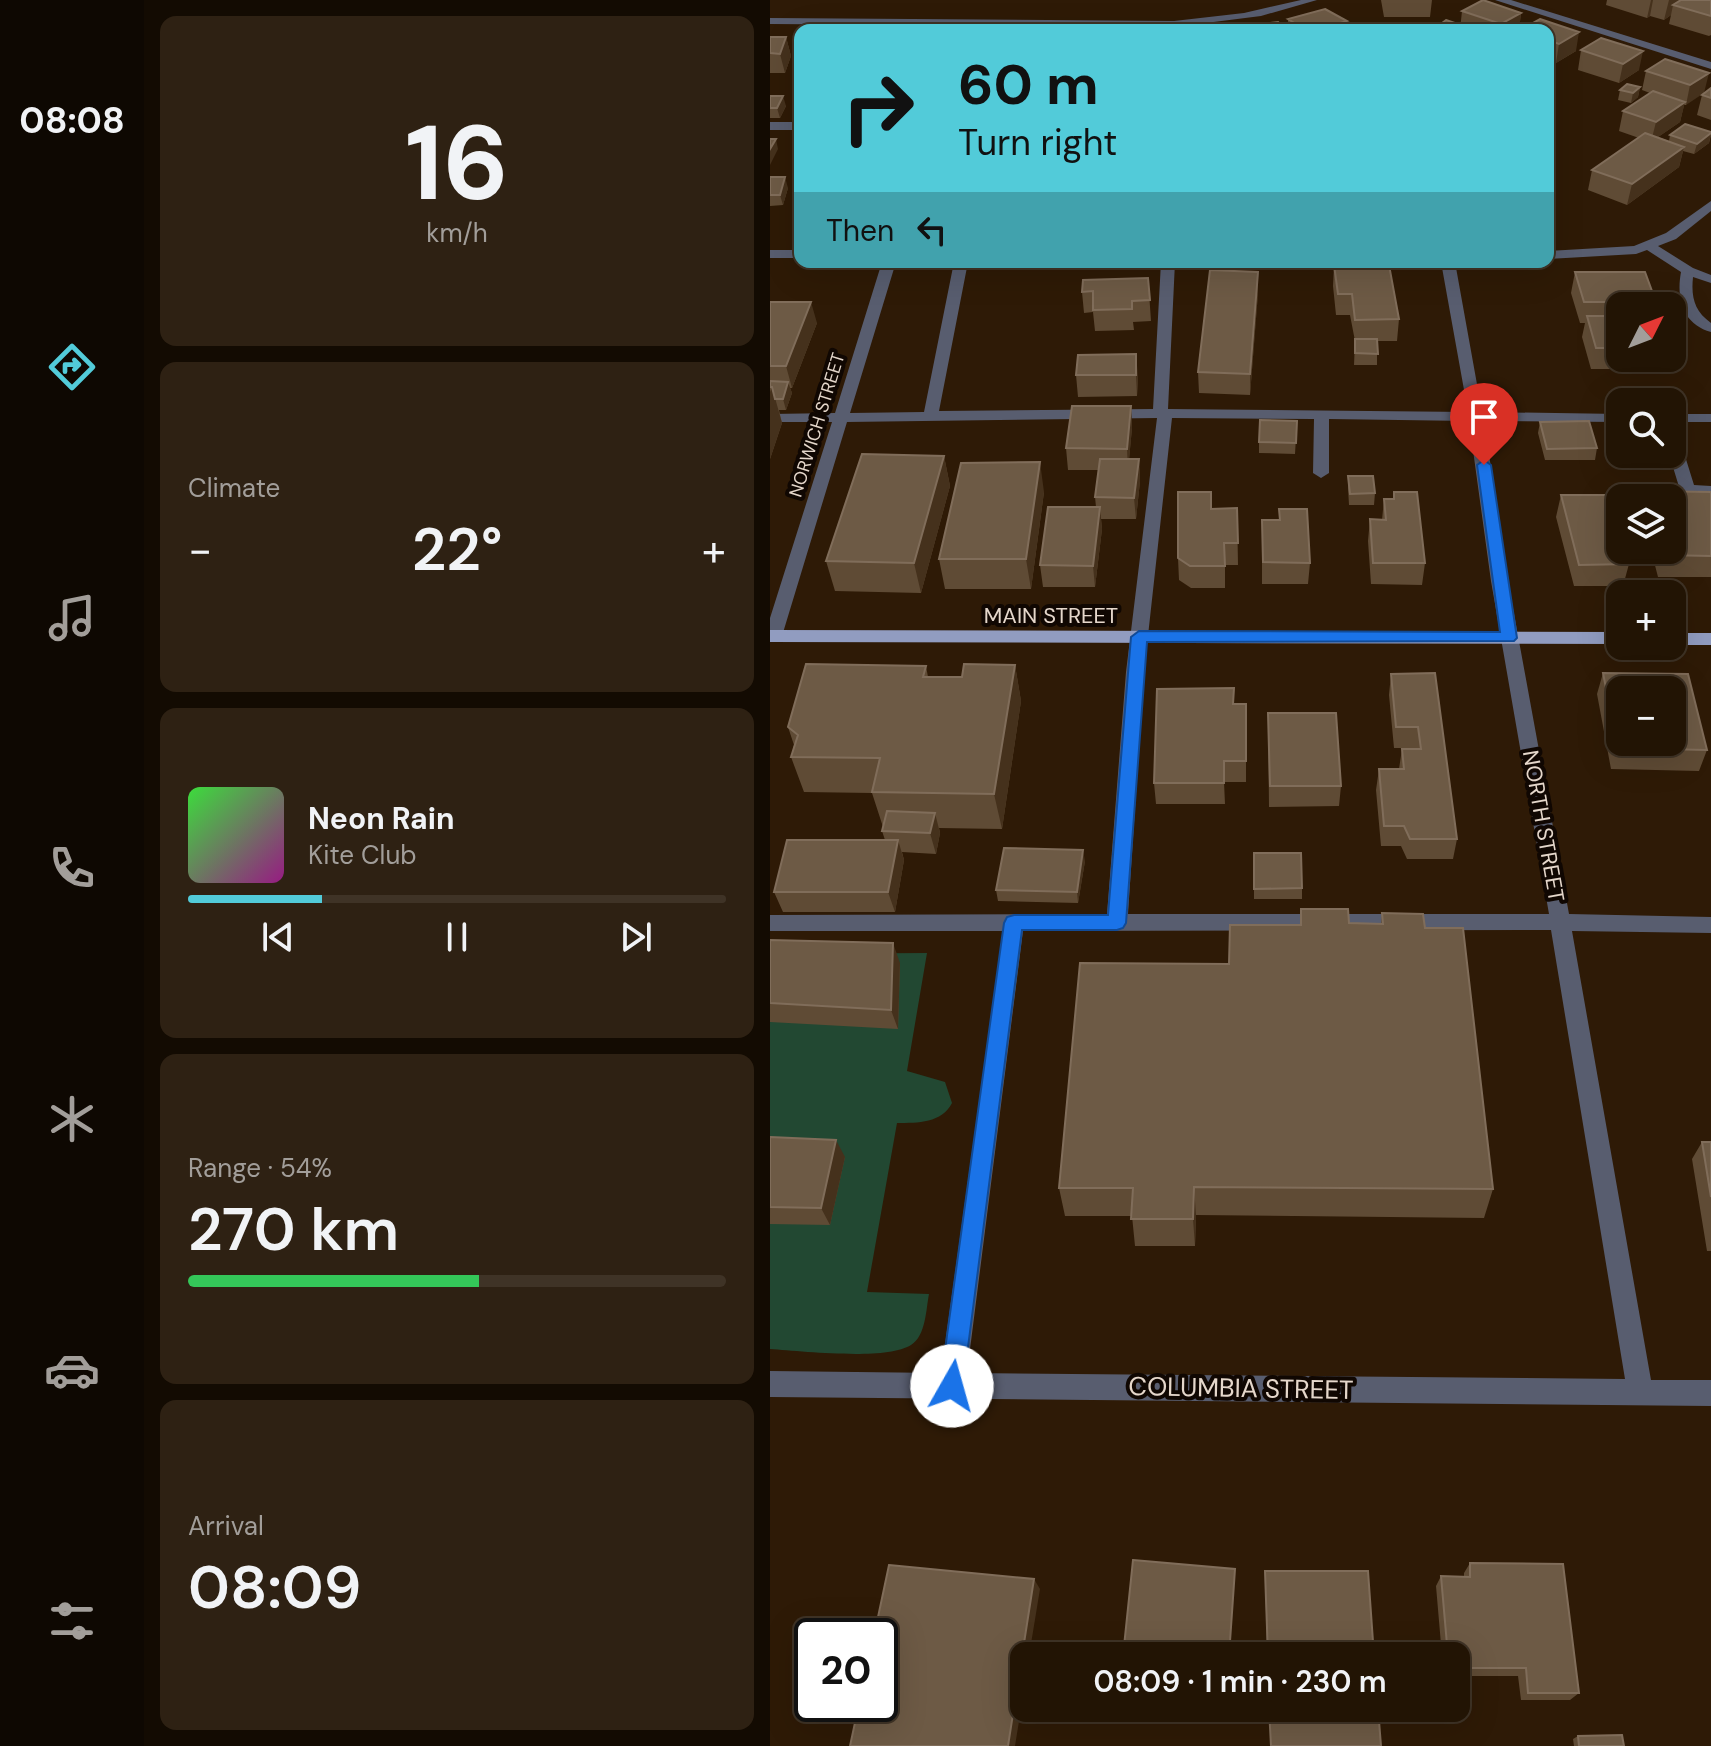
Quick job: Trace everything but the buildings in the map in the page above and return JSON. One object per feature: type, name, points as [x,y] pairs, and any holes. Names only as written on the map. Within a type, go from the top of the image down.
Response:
[{"type":"main road","name":"MAIN STREET","points":[[771,639],[1606,638]]},
{"type":"main road","points":[[1686,639],[1711,639]]},
{"type":"street","points":[[1202,24],[1282,10],[1312,0]]},
{"type":"street","points":[[1500,0],[1711,66]]},
{"type":"street","points":[[770,21],[866,24]]},
{"type":"street","points":[[770,126],[794,126]]},
{"type":"street","points":[[1554,255],[1636,250],[1671,236],[1711,205]]},
{"type":"street","points":[[1648,245],[1688,271],[1711,279]]},
{"type":"street","points":[[770,254],[794,254]]},
{"type":"street","name":"NORWICH STREET","points":[[771,639],[887,268]]},
{"type":"street","points":[[931,415],[960,268]]},
{"type":"street","points":[[1117,923],[1139,637],[1162,413],[1168,268]]},
{"type":"street","name":"NORTH STREET","points":[[1449,268],[1477,419],[1509,638],[1561,922],[1640,1390]]},
{"type":"street","points":[[1688,271],[1684,286],[1688,309],[1700,324],[1711,328]]},
{"type":"street","points":[[770,418],[1162,413],[1606,418]]},
{"type":"street","points":[[1321,473],[1322,416]]},
{"type":"street","points":[[1686,418],[1711,419]]},
{"type":"street","points":[[1681,468],[1688,490],[1711,491]]},
{"type":"street","points":[[770,923],[1561,922],[1711,925]]},
{"type":"street","points":[[952,1386],[1014,923]]},
{"type":"street","name":"COLUMBIA STREET","points":[[770,1384],[1711,1393]]},
{"type":"green space","points":[[927,953],[907,1071],[945,1082],[952,1103],[936,1118],[897,1123],[867,1292],[929,1294],[920,1335],[911,1345],[883,1353],[843,1354],[770,1349],[770,954]]},
{"type":"route","points":[[952,1386],[1014,923],[1117,923],[1139,637],[1509,638],[1484,465]]}]
